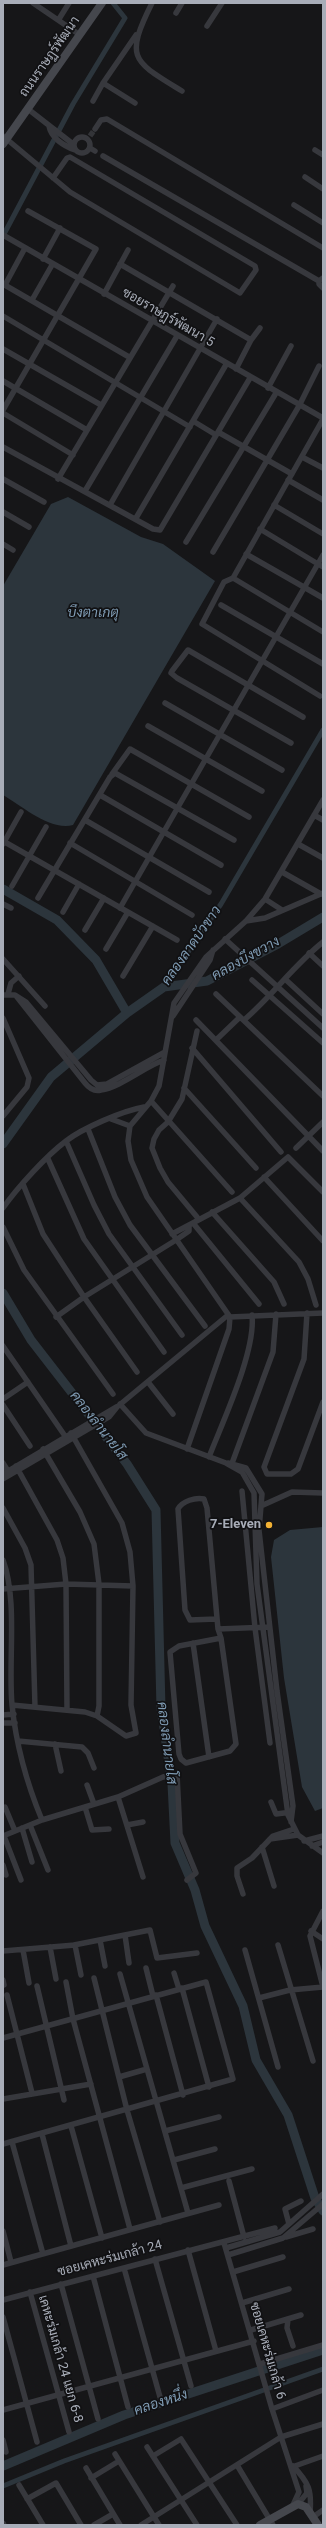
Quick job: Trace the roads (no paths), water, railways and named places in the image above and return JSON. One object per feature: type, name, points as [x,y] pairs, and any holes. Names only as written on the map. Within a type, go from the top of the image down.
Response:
[{"type":"street","points":[[33,3],[59,19],[80,35]]},
{"type":"street","points":[[59,19],[69,3]]},
{"type":"street","name":"ถนนราษฏร์พัฒนา","points":[[4,140],[28,110],[102,3]]},
{"type":"street","points":[[93,101],[103,83],[138,33],[152,3]]},
{"type":"street","points":[[176,13],[182,3]]},
{"type":"street","points":[[207,26],[222,3]]},
{"type":"street","points":[[138,33],[135,52],[143,68],[182,91]]},
{"type":"street","points":[[103,83],[135,103]]},
{"type":"street","points":[[28,110],[80,153],[86,153],[90,148],[89,138],[82,137],[76,139],[74,147]]},
{"type":"street","points":[[95,129],[101,120],[107,118],[323,248]]},
{"type":"street","points":[[4,140],[70,192],[240,293],[256,270],[255,266],[70,157],[67,158],[53,178]]},
{"type":"street","points":[[90,148],[95,152]]},
{"type":"street","points":[[315,150],[323,155]]},
{"type":"street","points":[[103,156],[321,279],[319,284],[323,288]]},
{"type":"street","points":[[305,177],[323,189]]},
{"type":"street","points":[[294,205],[323,223]]},
{"type":"street","points":[[28,211],[96,249],[3,412],[73,455]]},
{"type":"street","points":[[43,259],[60,228]]},
{"type":"street","name":"ซอยราษฎร์พัฒนา 5","points":[[3,235],[9,240],[323,419]]},
{"type":"street","points":[[25,248],[4,284],[129,357]]},
{"type":"street","points":[[104,294],[128,250]]},
{"type":"street","points":[[32,300],[52,264]]},
{"type":"street","points":[[120,264],[251,340]]},
{"type":"street","points":[[58,479],[114,382],[173,286]]},
{"type":"street","points":[[3,316],[165,412],[244,446],[292,474]]},
{"type":"street","points":[[110,504],[201,350],[217,319]]},
{"type":"street","points":[[236,369],[251,340],[260,328]]},
{"type":"street","points":[[85,491],[176,336]]},
{"type":"street","points":[[268,388],[291,346]]},
{"type":"street","points":[[3,349],[101,405]]},
{"type":"street","points":[[136,518],[226,364]]},
{"type":"street","points":[[213,552],[299,406],[319,366]]},
{"type":"street","points":[[3,446],[58,479],[110,504],[153,529],[161,528],[250,378]]},
{"type":"street","points":[[3,381],[87,430]]},
{"type":"street","points":[[186,542],[276,393]]},
{"type":"street","points":[[320,696],[202,624],[224,582],[233,578],[323,419]]},
{"type":"street","points":[[302,457],[323,468]]},
{"type":"street","points":[[3,479],[44,502]]},
{"type":"street","points":[[288,480],[323,500]]},
{"type":"street","points":[[274,505],[323,534]]},
{"type":"street","points":[[3,512],[29,527]]},
{"type":"street","points":[[260,529],[320,566]]},
{"type":"street","points":[[3,544],[13,550]]},
{"type":"street","points":[[246,554],[323,598]]},
{"type":"street","points":[[120,908],[134,881],[164,832],[289,613],[304,588],[320,566],[323,555]]},
{"type":"street","points":[[233,578],[289,613],[323,632]]},
{"type":"street","points":[[221,605],[323,664]]},
{"type":"street","points":[[291,743],[171,673],[188,650],[303,717]]},
{"type":"street","points":[[164,703],[282,770]]},
{"type":"street","points":[[148,726],[262,791]]},
{"type":"street","points":[[38,898],[112,774],[130,749],[192,783],[249,817]]},
{"type":"street","points":[[112,774],[118,774],[234,840]]},
{"type":"street","points":[[100,795],[221,866]]},
{"type":"street","points":[[187,1449],[229,1329],[229,1316],[147,1197],[136,1173],[128,1141],[130,1126],[151,1101],[159,1086],[176,1005],[213,950],[246,920],[265,899],[323,800]]},
{"type":"street","points":[[21,812],[3,842],[54,869],[177,940]]},
{"type":"street","points":[[314,815],[323,820]]},
{"type":"street","points":[[85,820],[209,892]]},
{"type":"street","points":[[12,886],[46,827]]},
{"type":"street","points":[[70,843],[192,915]]},
{"type":"street","points":[[298,844],[323,858]]},
{"type":"street","points":[[282,872],[322,894]]},
{"type":"street","points":[[63,912],[79,884]]},
{"type":"street","points":[[246,920],[265,918],[322,894]]},
{"type":"street","points":[[85,930],[104,898]]},
{"type":"street","points":[[265,899],[282,910]]},
{"type":"street","points":[[3,904],[11,908]]},
{"type":"street","points":[[106,950],[128,912]]},
{"type":"street","points":[[123,976],[153,926]]},
{"type":"street","points":[[225,939],[323,1028]]},
{"type":"street","points":[[216,1040],[270,996],[309,953],[323,942]]},
{"type":"street","points":[[309,953],[323,966]]},
{"type":"street","points":[[3,959],[45,1006]]},
{"type":"street","points":[[19,976],[11,983],[6,994],[15,995],[26,1002],[31,1012],[89,1087],[100,1091],[164,1060]]},
{"type":"street","points":[[285,979],[323,1014]]},
{"type":"street","points":[[252,980],[323,1043]]},
{"type":"street","points":[[216,994],[323,1096]]},
{"type":"street","points":[[3,1018],[30,1078],[27,1086],[4,1112]]},
{"type":"street","points":[[196,1020],[323,1151]]},
{"type":"street","points":[[196,1031],[182,1099],[168,1122],[159,1130],[154,1139],[155,1157],[168,1182],[197,1217]]},
{"type":"street","points":[[48,1033],[91,1080],[102,1085],[165,1052]]},
{"type":"street","points":[[192,1048],[281,1152]]},
{"type":"street","points":[[184,1088],[256,1168]]},
{"type":"street","points":[[151,1101],[168,1122],[232,1192]]},
{"type":"street","points":[[3,1208],[23,1184],[66,1141],[111,1119],[144,1108]]},
{"type":"street","points":[[111,1119],[130,1126]]},
{"type":"street","points":[[296,1148],[323,1122]]},
{"type":"street","points":[[88,1129],[121,1209],[151,1253],[205,1326]]},
{"type":"street","points":[[66,1141],[99,1217],[182,1335]]},
{"type":"street","points":[[172,1234],[240,1198],[288,1157],[323,1192]]},
{"type":"street","points":[[48,1159],[74,1220],[111,1278],[164,1352]]},
{"type":"street","points":[[264,1177],[323,1241]]},
{"type":"street","points":[[23,1184],[43,1234],[84,1297],[137,1372]]},
{"type":"street","points":[[240,1198],[299,1262],[308,1279],[316,1306]]},
{"type":"street","points":[[212,1212],[274,1282],[284,1304]]},
{"type":"street","points":[[56,1317],[111,1278],[151,1253],[176,1240],[189,1231],[191,1225]]},
{"type":"street","points":[[191,1225],[259,1304]]},
{"type":"street","points":[[3,1227],[15,1254],[56,1317],[113,1394]]},
{"type":"street","points":[[45,1451],[65,1436],[72,1436],[89,1431],[107,1414],[229,1316],[323,1312]]},
{"type":"street","points":[[307,1313],[304,1359],[264,1467],[267,1474],[291,1474],[298,1469],[323,1402]]},
{"type":"street","points":[[230,1464],[273,1352],[276,1314]]},
{"type":"street","points":[[209,1457],[249,1349],[253,1328],[252,1315]]},
{"type":"street","points":[[3,1346],[65,1436]]},
{"type":"street","points":[[3,1399],[28,1382]]},
{"type":"street","points":[[148,1382],[173,1414]]},
{"type":"street","points":[[3,1405],[30,1446]]},
{"type":"street","points":[[119,1405],[146,1434],[209,1457],[241,1466],[261,1491],[262,1506],[259,1530],[266,1627],[291,1812],[291,1822],[298,1835],[304,1841],[323,1853]]},
{"type":"street","points":[[3,1479],[17,1468],[72,1436],[86,1425],[107,1414]]},
{"type":"street","points":[[12,1705],[67,1710],[97,1716],[126,1736],[136,1733],[131,1705],[133,1586],[130,1552],[122,1523],[72,1436]]},
{"type":"street","points":[[45,1451],[87,1527],[94,1544],[99,1584],[100,1706],[97,1716]]},
{"type":"street","points":[[3,1463],[5,1472],[17,1468]]},
{"type":"street","points":[[17,1468],[57,1540],[64,1558],[66,1584],[67,1710]]},
{"type":"street","points":[[247,1474],[254,1493],[257,1584],[266,1627]]},
{"type":"street","points":[[242,1491],[256,1628],[270,1743]]},
{"type":"street","points":[[254,1508],[262,1506],[292,1492],[323,1493]]},
{"type":"street","points":[[216,1619],[190,1620],[185,1610],[178,1509],[184,1503],[200,1498],[204,1499],[207,1508],[216,1619],[221,1638],[236,1744],[230,1751],[186,1763],[181,1759],[179,1754],[170,1652],[173,1648],[221,1638]]},
{"type":"street","points":[[3,1508],[25,1548],[31,1565],[34,1587],[35,1707]]},
{"type":"street","points":[[3,1560],[10,1589],[12,1705],[18,1741],[28,1780],[42,1820]]},
{"type":"street","points":[[3,1589],[66,1584],[133,1586]]},
{"type":"street","points":[[218,1628],[266,1627]]},
{"type":"street","points":[[192,1643],[209,1757]]},
{"type":"street","points":[[3,1715],[14,1714]]},
{"type":"street","points":[[3,1723],[15,1723]]},
{"type":"street","points":[[18,1741],[54,1744],[86,1750],[94,1768]]},
{"type":"street","points":[[54,1744],[61,1771]]},
{"type":"street","points":[[21,1880],[4,1836],[42,1820],[118,1797],[163,1777],[176,1774],[180,1834],[196,1875],[187,1880]]},
{"type":"street","points":[[87,1785],[94,1804]]},
{"type":"street","points":[[118,1797],[143,1877]]},
{"type":"street","points":[[271,1802],[276,1814],[291,1812]]},
{"type":"street","points":[[6,1807],[15,1831]]},
{"type":"street","points":[[85,1807],[92,1830],[109,1829]]},
{"type":"street","points":[[127,1825],[143,1822]]},
{"type":"street","points":[[30,1825],[48,1870]]},
{"type":"street","points":[[22,1828],[32,1862]]},
{"type":"street","points":[[243,1894],[237,1876],[237,1868],[270,1839],[294,1829]]},
{"type":"street","points":[[270,1839],[298,1835]]},
{"type":"street","points":[[304,1841],[323,1836]]},
{"type":"street","points":[[312,1846],[323,1842]]},
{"type":"street","points":[[262,1847],[274,1886]]},
{"type":"street","points":[[3,1865],[6,1875]]},
{"type":"street","points":[[259,1998],[290,1990],[323,1987],[310,1941],[310,1931],[323,1910]]},
{"type":"street","points":[[3,1951],[74,1945],[150,1930],[157,1958],[197,1953]]},
{"type":"street","points":[[310,1931],[323,1939]]},
{"type":"street","points":[[125,1935],[130,1963]]},
{"type":"street","points":[[100,1940],[105,1966]]},
{"type":"street","points":[[74,1945],[80,1975]]},
{"type":"street","points":[[278,1945],[290,1990],[313,2061]]},
{"type":"street","points":[[50,1947],[56,1979]]},
{"type":"street","points":[[23,1950],[29,1983]]},
{"type":"street","points":[[245,1950],[278,2067]]},
{"type":"street","points":[[146,1968],[183,2095]]},
{"type":"street","points":[[174,1973],[181,1989],[209,2087]]},
{"type":"street","points":[[120,1974],[156,2102],[166,2131],[188,2213]]},
{"type":"street","points":[[94,1978],[127,2110],[160,2222]]},
{"type":"street","points":[[66,1982],[74,2019],[130,2230]]},
{"type":"street","points":[[3,2038],[206,1983],[233,2079],[183,2095],[3,2144]]},
{"type":"street","points":[[37,1986],[45,2026],[64,2100]]},
{"type":"street","points":[[7,1995],[32,2093]]},
{"type":"street","points":[[119,2077],[147,2069]]},
{"type":"street","points":[[3,2100],[32,2093],[91,2084]]},
{"type":"street","points":[[166,2131],[219,2116]]},
{"type":"street","points":[[71,2126],[102,2238]]},
{"type":"street","points":[[42,2134],[71,2246]]},
{"type":"street","points":[[12,2142],[42,2254]]},
{"type":"street","points":[[174,2160],[215,2149]]},
{"type":"street","points":[[181,2188],[252,2169]]},
{"type":"street","points":[[229,2181],[244,2237]]},
{"type":"street","points":[[225,2245],[280,2232],[322,2195]]},
{"type":"street","points":[[289,2233],[285,2209],[301,2201]]},
{"type":"street","points":[[284,2238],[323,2204]]},
{"type":"street","points":[[3,2265],[188,2213],[219,2206]]},
{"type":"street","points":[[225,2245],[244,2237],[275,2228]]},
{"type":"street","points":[[228,2255],[313,2229]]},
{"type":"street","points":[[3,2231],[11,2262]]},
{"type":"street","name":"ซอยเคหะร่มเกล้า 24","points":[[3,2300],[188,2250],[225,2245]]},
{"type":"street","name":"ซอยเคหะร่มเกล้า 6","points":[[225,2245],[251,2330],[272,2409],[292,2466],[299,2492],[295,2505]]},
{"type":"street","points":[[188,2250],[216,2351]]},
{"type":"street","points":[[233,2272],[283,2257]]},
{"type":"street","points":[[155,2259],[191,2386]]},
{"type":"street","points":[[124,2268],[160,2397]]},
{"type":"street","points":[[93,2276],[122,2379],[128,2407]]},
{"type":"street","points":[[61,2284],[98,2419]]},
{"type":"street","points":[[242,2303],[289,2288]]},
{"type":"street","name":"เคหะร่มเกล้า 24 แยก 6-8","points":[[30,2292],[69,2432]]},
{"type":"street","points":[[251,2330],[301,2315]]},
{"type":"street","points":[[3,2317],[37,2442]]},
{"type":"street","points":[[288,2319],[287,2328],[293,2346]]},
{"type":"street","points":[[3,2410],[89,2385],[122,2379],[184,2359],[254,2341]]},
{"type":"street","points":[[260,2365],[323,2345]]},
{"type":"street","points":[[272,2409],[323,2390]]},
{"type":"street","points":[[141,2525],[281,2437],[323,2424]]},
{"type":"street","points":[[153,2456],[180,2439],[237,2525]]},
{"type":"street","points":[[3,2440],[6,2452]]},
{"type":"street","points":[[147,2447],[197,2525]]},
{"type":"street","points":[[115,2454],[159,2525]]},
{"type":"street","points":[[292,2466],[323,2456]]},
{"type":"street","points":[[91,2478],[119,2461]]},
{"type":"street","points":[[236,2465],[271,2522]]},
{"type":"street","name":"ซอยเคหะร่มเกล้า 6","points":[[292,2466],[304,2479],[312,2494],[312,2515]]},
{"type":"street","points":[[86,2468],[120,2525]]},
{"type":"street","points":[[260,2525],[271,2522],[295,2505],[307,2493],[304,2479]]},
{"type":"street","points":[[27,2499],[56,2483],[81,2525]]},
{"type":"street","points":[[19,2485],[43,2525]]},
{"type":"street","points":[[295,2505],[306,2507],[318,2525]]},
{"type":"street","points":[[312,2515],[323,2510]]},
{"type":"street","points":[[94,2525],[113,2514]]},
{"type":"water","name":"บึงตาเกตุ","points":[[68,497],[141,537],[163,544],[215,581],[73,825],[64,826],[46,821],[36,816],[3,795],[3,586],[51,504]]},
{"type":"water","points":[[323,1527],[323,1808],[315,1811],[302,1787],[284,1678],[271,1557],[274,1540],[290,1530]]},
{"type":"waterway","points":[[3,236],[73,104],[125,18],[113,3]]},
{"type":"waterway","name":"คลองลาดบัวขาว","points":[[164,987],[221,904],[323,730]]},
{"type":"waterway","points":[[3,889],[57,920],[96,960],[127,1013]]},
{"type":"waterway","name":"คลองลาดบัวขาว","points":[[3,1144],[51,1077],[127,1013],[164,987],[207,981],[278,944],[323,917]]},
{"type":"waterway","name":"คลองลำนายโส","points":[[3,1293],[31,1340],[127,1464],[156,1510],[161,1708],[172,1784],[175,1843],[195,1890],[205,1926],[243,2006],[256,2060],[288,2115],[315,2198],[323,2211]]},
{"type":"waterway","name":"คลองหนึ่ง","points":[[3,2466],[124,2415],[323,2350]]},
{"type":"waterway","points":[[3,2486],[64,2461],[323,2369]]},
{"type":"tunnel","points":[[90,136],[95,129]]},
{"type":"place","name":"7-Eleven","points":[[269,1525]]},
{"type":"water label","name":"คลองบึงขวาง","points":[[246,959]]}]
